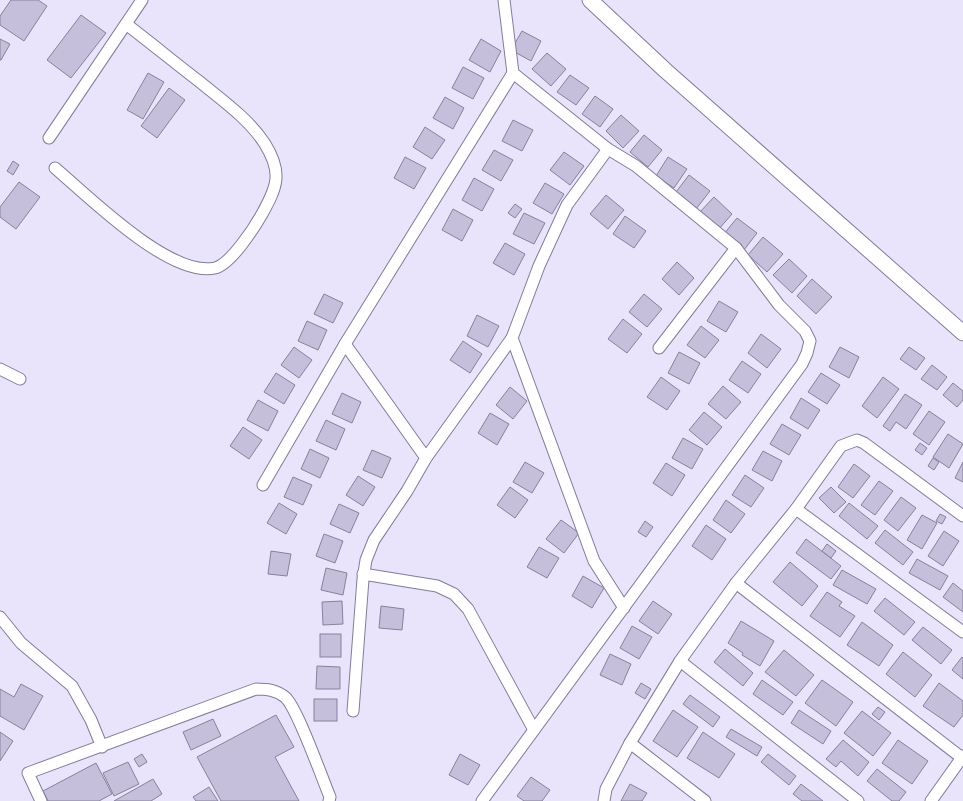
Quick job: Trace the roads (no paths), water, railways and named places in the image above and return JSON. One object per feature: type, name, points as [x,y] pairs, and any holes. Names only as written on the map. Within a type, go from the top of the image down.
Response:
[{"type":"main road","points":[[590,0],[666,71],[963,333]]},
{"type":"street","points":[[49,138],[142,0]]},
{"type":"street","points":[[263,485],[345,344],[513,73],[504,0]]},
{"type":"street","points":[[55,168],[130,232],[154,249],[174,260],[200,269],[216,268],[229,259],[257,223],[275,191],[277,171],[266,145],[249,124],[229,106],[126,24]]},
{"type":"street","points":[[482,801],[802,364],[810,341],[805,331],[779,305],[736,248],[636,166],[608,149],[513,73]]},
{"type":"street","points":[[353,711],[364,574],[374,540],[407,491],[426,458],[512,338],[539,266],[567,205],[608,149]]},
{"type":"street","points":[[659,348],[736,248]]},
{"type":"street","points":[[512,338],[594,560],[624,608]]},
{"type":"street","points":[[345,344],[426,458]]},
{"type":"street","points":[[0,369],[20,379]]},
{"type":"street","points":[[604,801],[606,789],[630,743],[680,661],[736,583],[796,509],[841,446],[857,440],[963,516]]},
{"type":"street","points":[[796,509],[963,632]]},
{"type":"street","points":[[364,574],[437,586],[454,594],[468,609],[534,730]]},
{"type":"street","points":[[736,583],[962,757],[931,801]]},
{"type":"street","points":[[0,617],[21,643],[72,686],[91,720],[102,747]]},
{"type":"street","points":[[680,661],[858,801]]},
{"type":"street","points":[[41,801],[28,773],[256,689],[267,688],[286,698],[296,715],[330,797],[329,801]]},
{"type":"street","points":[[630,743],[705,801]]}]
